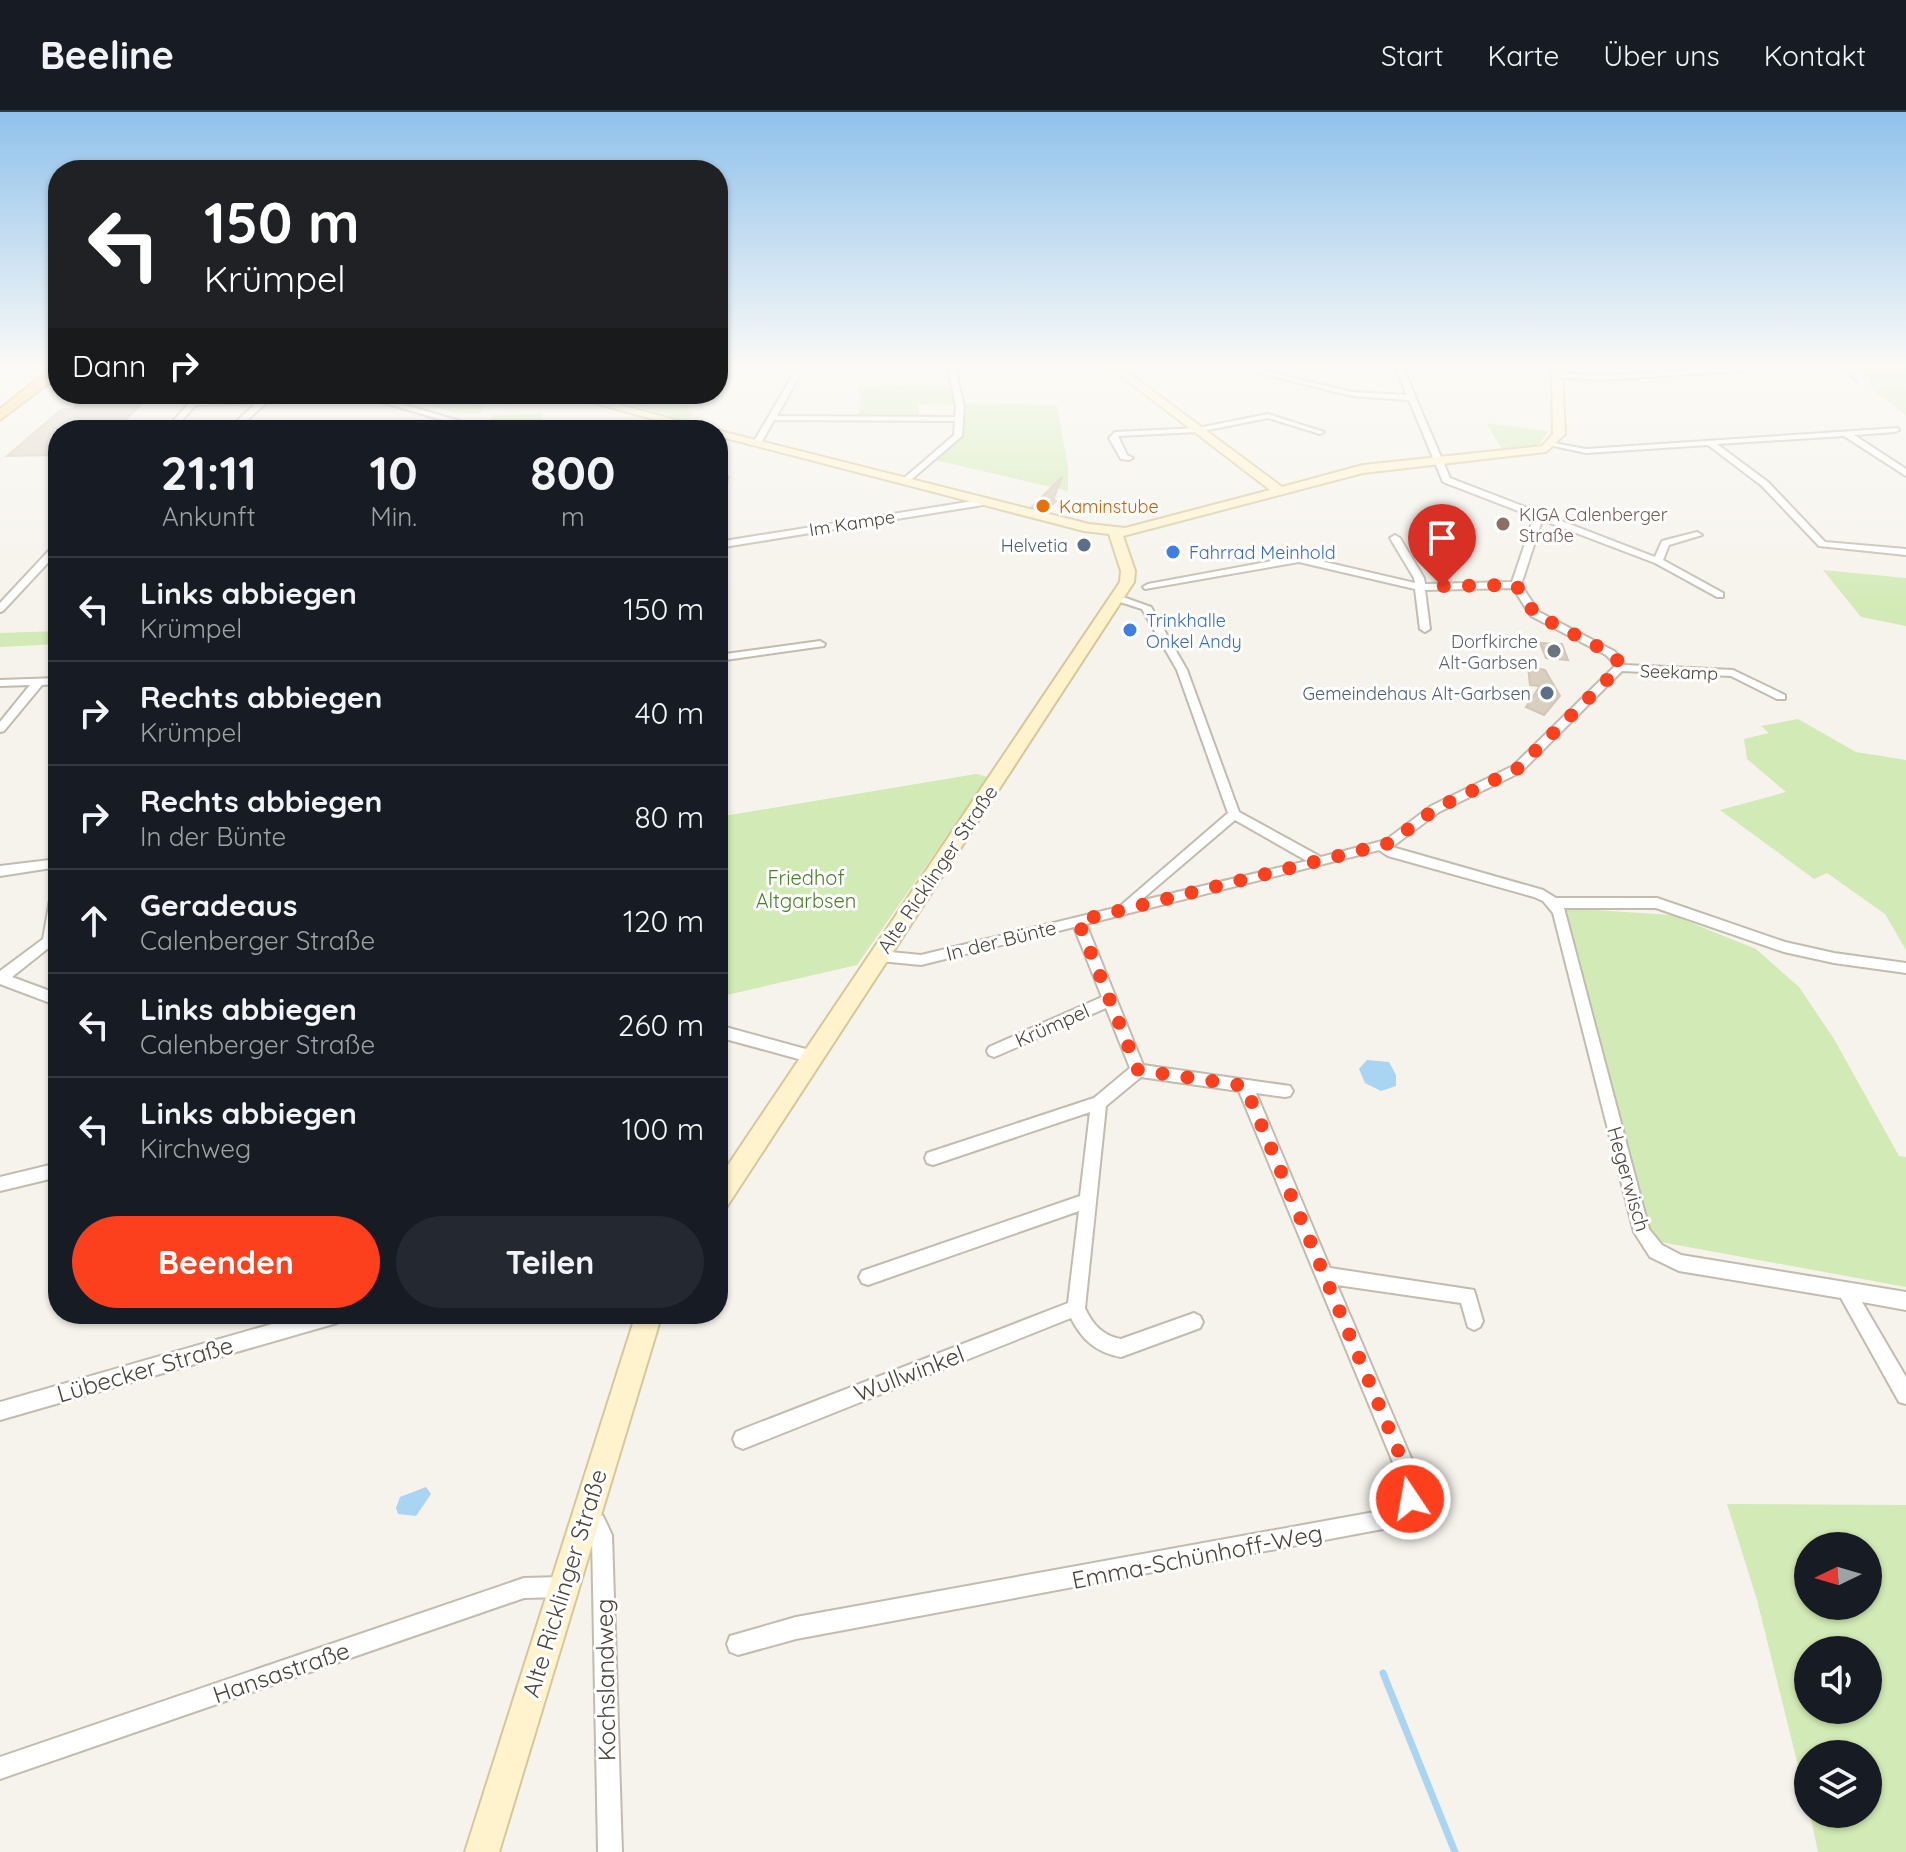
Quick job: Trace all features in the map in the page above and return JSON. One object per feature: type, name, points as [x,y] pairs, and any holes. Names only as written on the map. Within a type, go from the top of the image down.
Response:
[{"type":"main road","points":[[781,449],[1115,532],[1147,529],[1278,490],[1363,469],[1524,454],[1539,449]]},
{"type":"main road","points":[[1224,449],[1278,490]]},
{"type":"main road","name":"Alte Ricklinger Straße","points":[[728,1185],[1117,598],[1129,576],[1115,532]]},
{"type":"main road","name":"Alte Ricklinger Straße","points":[[482,1852],[646,1324]]},
{"type":"street","points":[[906,481],[945,449]]},
{"type":"street","points":[[1119,449],[1124,457],[1129,458]]},
{"type":"street","points":[[1433,449],[1448,482],[1658,561],[1720,595]]},
{"type":"street","points":[[1576,449],[1611,449]]},
{"type":"street","points":[[1719,449],[1765,484],[1822,544],[1906,552]]},
{"type":"street","points":[[1870,449],[1906,473]]},
{"type":"street","name":"Im Kampe","points":[[728,543],[986,502]]},
{"type":"street","points":[[1516,585],[1538,517]]},
{"type":"street","points":[[1658,561],[1665,543],[1697,535]]},
{"type":"street","points":[[1395,538],[1420,587],[1425,629]]},
{"type":"street","points":[[0,609],[48,557]]},
{"type":"street","points":[[1148,587],[1299,559],[1420,587],[1516,585]]},
{"type":"street","points":[[1516,585],[1535,614],[1610,653],[1618,661],[1619,668],[1517,769],[1435,809],[1382,846],[1392,853],[1538,893],[1554,903],[1657,903],[1784,947],[1906,968]]},
{"type":"street","points":[[1117,598],[1146,607],[1182,670],[1234,814],[1320,862]]},
{"type":"street","points":[[728,657],[820,644]]},
{"type":"street","name":"Seekamp","points":[[1619,668],[1733,673],[1781,697]]},
{"type":"street","points":[[0,729],[39,681]]},
{"type":"street","points":[[0,683],[48,681]]},
{"type":"street","name":"In der Bünte","points":[[1122,910],[1234,814]]},
{"type":"street","name":"In der Bünte","points":[[880,956],[921,960],[1382,846]]},
{"type":"street","points":[[0,871],[48,864]]},
{"type":"street","name":"Hegerwisch","points":[[1554,903],[1559,911],[1642,1232],[1649,1245],[1679,1263],[1906,1301]]},
{"type":"street","name":"Krümpel","points":[[1078,921],[1138,1070]]},
{"type":"street","points":[[0,978],[48,943]]},
{"type":"street","points":[[0,978],[48,996]]},
{"type":"street","name":"Krümpel","points":[[994,1051],[1110,1000]]},
{"type":"street","points":[[728,1034],[813,1057]]},
{"type":"street","points":[[933,1158],[1099,1103],[1138,1070],[1285,1091]]},
{"type":"street","name":"Emma-Schünhoff-Weg","points":[[738,1644],[796,1628],[1397,1518],[1410,1499],[1407,1472],[1245,1086]]},
{"type":"street","points":[[1099,1103],[1076,1308],[1087,1331],[1110,1347],[1121,1348],[1194,1322]]},
{"type":"street","points":[[0,1184],[48,1172]]},
{"type":"street","points":[[868,1277],[1087,1201]]},
{"type":"street","points":[[1323,1275],[1468,1296],[1474,1321]]},
{"type":"street","points":[[1846,1291],[1906,1395]]},
{"type":"street","name":"Wullwinkel","points":[[743,1439],[1076,1308]]},
{"type":"street","name":"Lübecker Straße","points":[[0,1411],[302,1324]]},
{"type":"street","name":"Kochslandweg","points":[[583,1519],[596,1523],[602,1535],[610,1852]]},
{"type":"street","name":"Hansastraße","points":[[0,1768],[524,1588],[562,1587]]},
{"type":"green space","points":[[948,449],[1065,449],[1068,491],[935,460]]},
{"type":"green space","points":[[1823,570],[1906,578],[1906,626],[1861,617]]},
{"type":"green space","points":[[48,631],[48,645],[0,647],[0,633]]},
{"type":"green space","points":[[1798,719],[1856,752],[1906,760],[1906,950],[1885,914],[1827,873],[1814,879],[1720,810],[1786,792],[1747,759],[1744,739],[1769,733],[1761,726]]},
{"type":"green space","name":"Friedhof Altgarbsen","points":[[976,774],[988,777],[857,965],[728,995],[728,815]]},
{"type":"green space","points":[[1565,908],[1672,915],[1756,949],[1799,987],[1834,1039],[1899,1156],[1906,1157],[1906,1287],[1639,1238]]},
{"type":"green space","points":[[1727,1504],[1906,1505],[1906,1852],[1818,1852],[1813,1828],[1882,1828],[1882,1740],[1794,1740],[1794,1749],[1757,1600]]},
{"type":"water","points":[[1367,1060],[1389,1062],[1396,1075],[1396,1086],[1381,1091],[1365,1083],[1359,1069]]},
{"type":"water","points":[[426,1487],[431,1494],[416,1516],[398,1514],[396,1508],[400,1497]]},
{"type":"building","points":[[15,449],[48,449],[48,455],[7,456]]},
{"type":"building","points":[[1062,477],[1053,500],[1056,501],[1047,510],[1032,507]]},
{"type":"building","name":"Dorfkirche Alt-Garbsen","points":[[1540,643],[1562,644],[1568,660],[1546,658]]},
{"type":"building","name":"Gemeindehaus Alt-Garbsen","points":[[1528,666],[1545,670],[1560,696],[1544,715],[1526,707],[1540,686],[1530,685]]},
{"type":"waterway","points":[[1383,1673],[1455,1852]]},
{"type":"place","name":"Kaminstube","points":[[1043,506]]},
{"type":"place","name":"KIGA Calenberger Straße","points":[[1503,524]]},
{"type":"place","name":"Helvetia","points":[[1084,545]]},
{"type":"place","name":"Fahrrad Meinhold","points":[[1173,552]]},
{"type":"place","name":"Trinkhalle Onkel Andy","points":[[1130,630]]},
{"type":"place","name":"Dorfkirche Alt-Garbsen","points":[[1554,651]]},
{"type":"place","name":"Gemeindehaus Alt-Garbsen","points":[[1547,693]]},
{"type":"route","points":[[1410,1499],[1407,1472],[1245,1086],[1138,1070],[1078,921],[1390,843],[1435,809],[1517,769],[1619,668],[1618,661],[1610,653],[1535,614],[1516,585],[1442,586]]}]
